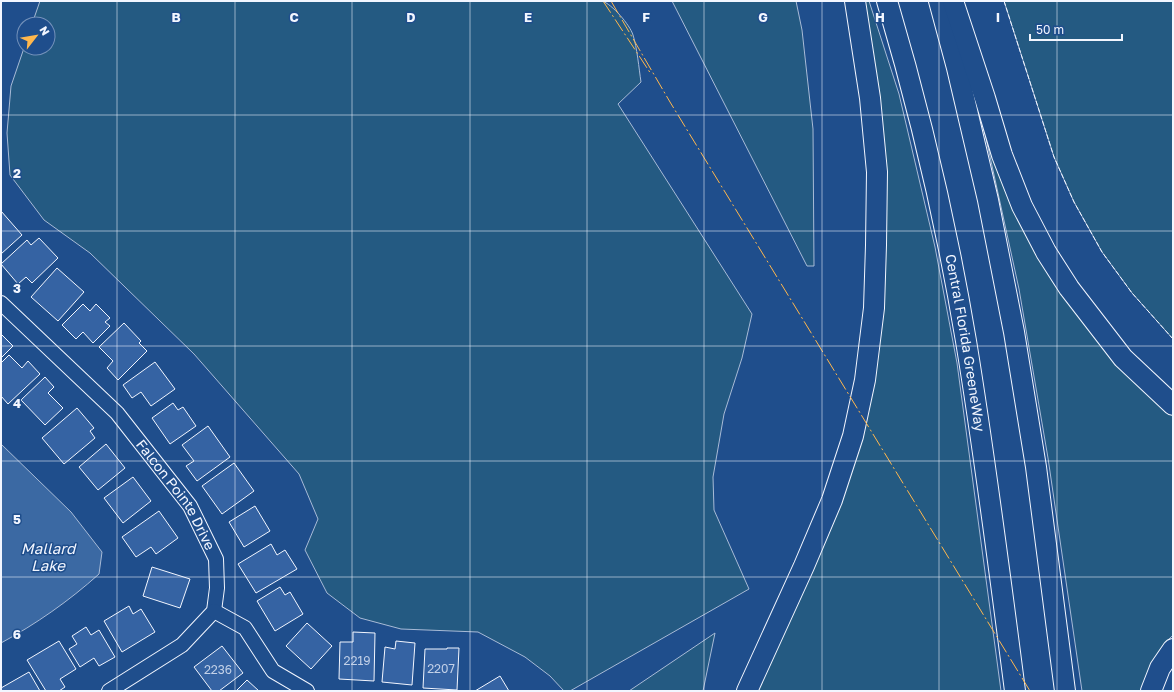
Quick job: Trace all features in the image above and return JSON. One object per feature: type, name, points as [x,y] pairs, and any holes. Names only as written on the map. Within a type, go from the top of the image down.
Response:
[{"type":"highway","points":[[747,691],[804,566],[832,500],[853,436],[865,380],[874,308],[877,172],[870,98],[854,1]]},
{"type":"highway","name":"Central Florida GreeneWay","points":[[887,1],[925,144],[954,276],[966,340],[986,474],[1015,691]]},
{"type":"highway","points":[[939,1],[986,193],[1011,318],[1036,467],[1065,691]]},
{"type":"highway","points":[[953,1],[1002,155],[1022,206],[1046,252],[1069,288],[1123,358],[1173,405]]},
{"type":"highway","points":[[1151,691],[1160,668],[1173,649]]},
{"type":"street","name":"Falcon Pointe Drive","points":[[1,303],[117,413],[190,506],[216,559],[217,588],[214,611]]},
{"type":"street","points":[[109,691],[182,645],[214,611],[245,628],[273,671],[307,691]]},
{"type":"shaded area","points":[[40,1],[602,1],[611,6],[625,21],[633,35],[641,82],[618,104],[752,314],[742,358],[724,414],[713,477],[714,510],[749,589],[570,691],[564,691],[550,676],[525,657],[478,632],[401,629],[360,618],[327,593],[305,550],[318,519],[299,474],[194,354],[90,253],[44,220],[10,175],[7,133],[11,86],[21,56],[56,56],[56,16],[35,16]]},
{"type":"shaded area","points":[[672,1],[796,1],[802,30],[813,129],[814,266],[807,266]]},
{"type":"shaded area","points":[[860,1],[869,1],[899,94],[935,247],[957,363],[1001,691],[753,691],[876,350]]},
{"type":"shaded area","points":[[1004,1],[1173,1],[1173,339],[1132,293],[1102,252],[1074,202],[1054,157]]},
{"type":"shaded area","points":[[982,120],[1021,212],[1173,412],[1173,635],[1154,661],[1146,676],[1141,691],[1082,691],[1048,458],[1019,289]]},
{"type":"shaded area","points":[[715,633],[703,691],[629,691]]},
{"type":"water","name":"Mallard Lake","points":[[1,444],[71,512],[102,552],[99,574],[52,612],[1,643]]},
{"type":"building","points":[[1,211],[22,235],[1,254]]},
{"type":"building","points":[[39,238],[58,258],[32,283],[26,277],[18,284],[1,264],[27,240],[31,245]]},
{"type":"building","points":[[57,268],[84,292],[58,321],[31,297]]},
{"type":"building","points":[[83,304],[90,311],[96,304],[110,318],[105,322],[110,326],[93,343],[83,332],[76,339],[62,325]]},
{"type":"building","points":[[124,323],[141,341],[139,343],[147,351],[118,380],[107,368],[113,361],[99,347]]},
{"type":"building","points":[[1,334],[13,346],[1,358]]},
{"type":"building","points":[[9,355],[22,368],[28,361],[40,374],[8,404],[1,396],[1,363]]},
{"type":"building","points":[[155,362],[175,389],[151,406],[141,392],[132,398],[123,385]]},
{"type":"building","points":[[45,377],[54,387],[48,393],[63,408],[45,425],[21,400]]},
{"type":"building","points":[[173,403],[178,410],[183,407],[196,426],[170,444],[152,418]]},
{"type":"building","points":[[77,408],[94,428],[90,431],[95,438],[64,464],[42,438]]},
{"type":"building","points":[[208,426],[230,457],[197,481],[186,466],[194,461],[182,445]]},
{"type":"building","points":[[106,444],[125,468],[98,490],[79,467]]},
{"type":"building","points":[[234,463],[254,491],[222,514],[202,486]]},
{"type":"building","points":[[133,477],[151,501],[123,523],[104,498]]},
{"type":"building","points":[[255,506],[270,531],[244,547],[229,522]]},
{"type":"building","points":[[159,511],[178,538],[156,554],[151,547],[136,557],[122,537]]},
{"type":"building","points":[[271,544],[277,555],[285,550],[297,569],[256,593],[238,564]]},
{"type":"building","points":[[152,567],[190,579],[180,608],[143,596]]},
{"type":"building","points":[[280,587],[285,595],[290,592],[303,614],[275,631],[257,601]]},
{"type":"building","points":[[129,606],[133,614],[141,609],[155,632],[122,652],[104,621]]},
{"type":"building","points":[[307,623],[332,646],[311,669],[286,646]]},
{"type":"building","points":[[86,627],[91,635],[99,630],[115,657],[99,666],[94,658],[80,667],[69,649],[77,644],[72,636]]},
{"type":"building","points":[[353,632],[375,633],[374,681],[339,679],[340,642],[353,642]]},
{"type":"building","points":[[59,641],[76,669],[60,679],[65,687],[59,691],[46,691],[27,660]]},
{"type":"building","points":[[396,641],[415,643],[412,685],[382,682],[385,647],[395,649]]},
{"type":"building","points":[[222,646],[243,673],[219,691],[212,691],[194,667]]},
{"type":"building","points":[[459,648],[457,690],[423,688],[425,649]]},
{"type":"building","points":[[29,672],[40,691],[1,691],[1,688]]},
{"type":"building","points":[[500,676],[509,691],[475,691]]},
{"type":"building","points":[[247,680],[259,691],[236,691]]},
{"type":"fence","points":[[1004,1],[1054,157],[1074,202],[1102,252],[1132,293],[1173,339]]},
{"type":"power","points":[[603,1],[651,74]]},
{"type":"power","points":[[611,1],[670,102],[1030,691]]}]
